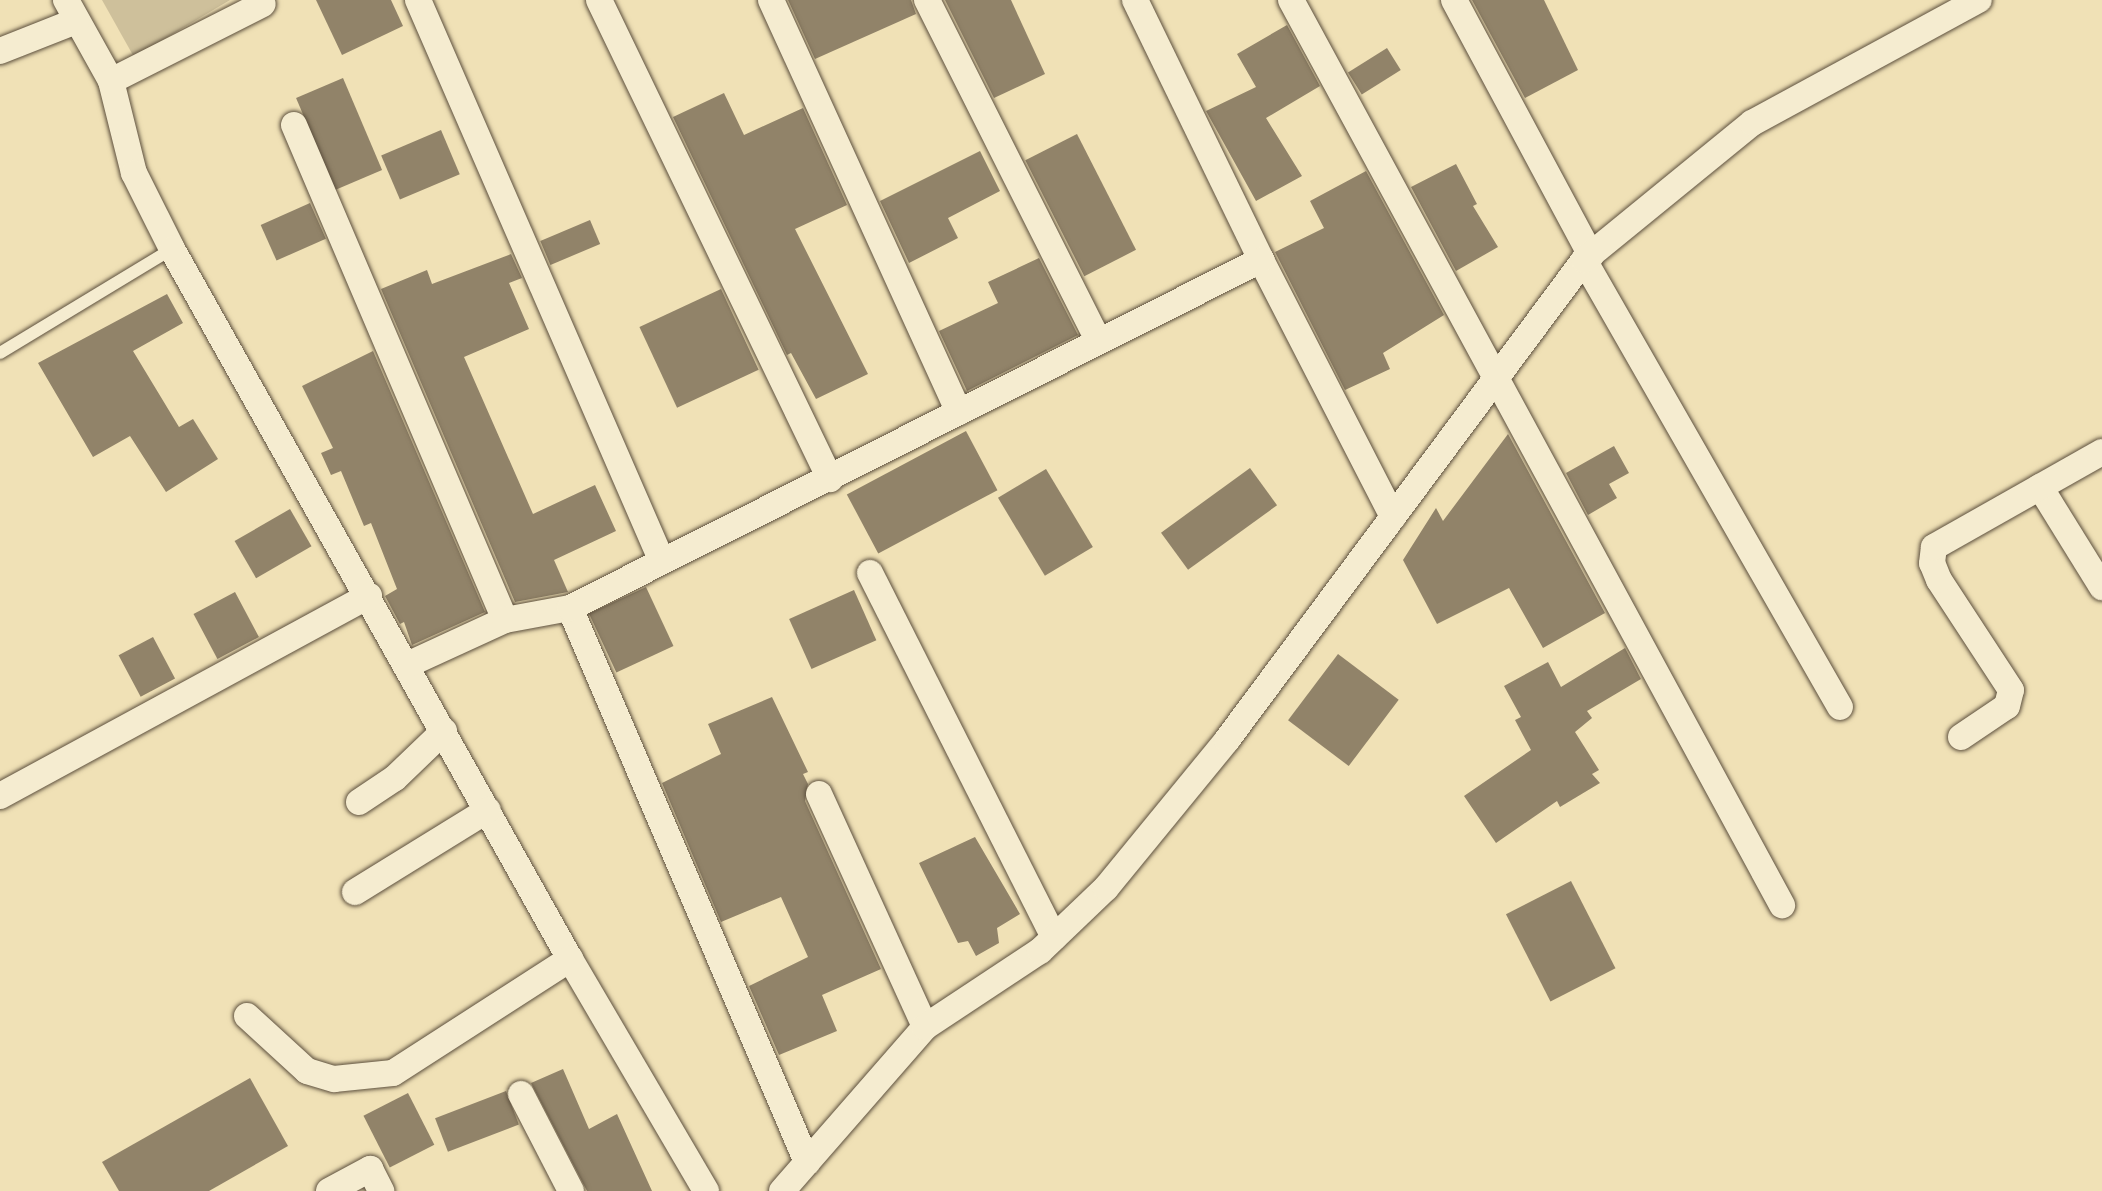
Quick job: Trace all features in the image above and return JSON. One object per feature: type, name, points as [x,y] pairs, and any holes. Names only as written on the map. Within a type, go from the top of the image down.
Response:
[{"type":"street","points":[[418,0],[661,559]]},
{"type":"street","points":[[599,0],[830,479]]},
{"type":"street","points":[[771,0],[959,412]]},
{"type":"street","points":[[927,0],[1098,340]]},
{"type":"street","points":[[1135,0],[1261,260],[1393,517]]},
{"type":"street","points":[[1291,0],[1782,905]]},
{"type":"street","points":[[1454,0],[1587,258],[1840,707]]},
{"type":"street","points":[[782,1191],[925,1027],[973,998],[1054,937],[1106,888],[1218,751],[1587,258],[1752,123],[1979,0]]},
{"type":"street","points":[[111,81],[265,1]]},
{"type":"street","points":[[0,51],[71,10],[111,81],[134,173],[172,249],[369,596],[570,959],[706,1191]]},
{"type":"street","points":[[294,125],[505,620]]},
{"type":"street","points":[[407,666],[505,620],[570,608],[661,559],[830,479],[1098,340],[1261,260]]},
{"type":"street","points":[[1961,737],[2007,706],[2011,690],[1939,580],[1932,563],[1934,547],[2102,452]]},
{"type":"street","points":[[2040,487],[2102,587]]},
{"type":"street","points":[[870,573],[1054,937]]},
{"type":"street","points":[[0,796],[369,596]]},
{"type":"street","points":[[570,608],[807,1162]]},
{"type":"street","points":[[359,802],[396,778],[444,731]]},
{"type":"street","points":[[819,794],[925,1027]]},
{"type":"street","points":[[355,892],[488,810]]},
{"type":"street","points":[[247,1016],[307,1071],[334,1079],[393,1073],[570,959]]},
{"type":"street","points":[[521,1094],[571,1191]]},
{"type":"street","points":[[329,1191],[370,1169],[382,1191]]},
{"type":"lane","points":[[0,353],[172,249]]},
{"type":"shaded area","points":[[102,0],[230,0],[134,57]]},
{"type":"building","points":[[316,0],[391,0],[403,26],[342,55]]},
{"type":"building","points":[[788,0],[911,0],[916,14],[815,59]]},
{"type":"building","points":[[945,0],[1011,0],[1045,74],[994,98]]},
{"type":"building","points":[[1472,0],[1544,0],[1578,70],[1525,98]]},
{"type":"building","points":[[1287,25],[1320,86],[1266,118],[1302,176],[1256,201],[1206,111],[1256,87],[1237,54]]},
{"type":"building","points":[[1387,48],[1401,70],[1362,94],[1348,72]]},
{"type":"building","points":[[343,78],[382,170],[335,190],[296,98]]},
{"type":"building","points":[[724,93],[744,135],[803,108],[847,205],[795,229],[868,374],[816,399],[791,353],[787,355],[673,117]]},
{"type":"building","points":[[441,130],[460,174],[400,200],[381,155]]},
{"type":"building","points":[[1077,134],[1136,250],[1084,276],[1025,160]]},
{"type":"building","points":[[980,151],[1000,191],[948,218],[958,238],[909,263],[880,201]]},
{"type":"building","points":[[1456,164],[1477,204],[1473,206],[1498,247],[1456,271],[1411,187]]},
{"type":"building","points":[[1366,171],[1444,315],[1383,353],[1390,369],[1345,390],[1275,252],[1324,228],[1310,201]]},
{"type":"building","points":[[310,203],[326,239],[277,261],[261,225]]},
{"type":"building","points":[[590,220],[600,244],[550,265],[540,241]]},
{"type":"building","points":[[511,254],[522,278],[509,283],[529,329],[464,357],[533,514],[595,485],[616,531],[554,560],[568,592],[515,602],[381,289],[427,270],[432,284]]},
{"type":"building","points":[[1039,258],[1078,335],[967,391],[939,331],[998,303],[988,282]]},
{"type":"building","points":[[721,289],[759,370],[677,408],[639,327]]},
{"type":"building","points":[[167,294],[183,323],[133,351],[179,427],[193,419],[218,459],[166,492],[130,436],[93,457],[38,363]]},
{"type":"building","points":[[373,351],[485,612],[412,645],[404,622],[400,624],[385,596],[397,589],[371,523],[364,526],[341,471],[331,475],[321,453],[333,448],[302,386]]},
{"type":"building","points":[[966,431],[997,490],[878,554],[847,494]]},
{"type":"building","points":[[1508,434],[1605,613],[1543,648],[1509,588],[1437,624],[1403,560],[1436,508],[1443,521]]},
{"type":"building","points":[[1614,446],[1629,473],[1609,484],[1617,498],[1588,515],[1566,473]]},
{"type":"building","points":[[1250,468],[1277,505],[1188,570],[1161,533]]},
{"type":"building","points":[[1046,469],[1093,547],[1045,576],[998,498]]},
{"type":"building","points":[[290,509],[312,546],[256,578],[235,541]]},
{"type":"building","points":[[646,587],[673,646],[616,673],[589,614]]},
{"type":"building","points":[[854,590],[876,640],[812,669],[789,619]]},
{"type":"building","points":[[235,592],[259,637],[217,659],[194,614]]},
{"type":"building","points":[[153,637],[175,678],[141,697],[119,655]]},
{"type":"building","points":[[1625,648],[1641,679],[1587,711],[1592,718],[1575,732],[1599,770],[1592,774],[1600,783],[1560,807],[1557,801],[1496,843],[1464,796],[1531,750],[1515,720],[1521,717],[1504,686],[1548,662],[1561,687]]},
{"type":"building","points":[[1338,654],[1399,700],[1349,766],[1288,720]]},
{"type":"building","points":[[772,697],[808,772],[803,774],[808,784],[805,801],[881,969],[822,995],[837,1031],[779,1055],[749,986],[808,957],[781,897],[721,922],[662,783],[721,754],[708,724]]},
{"type":"building","points":[[975,837],[1020,914],[997,928],[999,943],[976,956],[968,941],[958,943],[919,863]]},
{"type":"building","points":[[1571,881],[1615,968],[1550,1001],[1506,914]]},
{"type":"building","points":[[563,1069],[589,1129],[617,1114],[652,1191],[587,1191],[531,1083]]},
{"type":"building","points":[[250,1078],[288,1146],[209,1191],[119,1191],[102,1162]]},
{"type":"building","points":[[506,1091],[519,1125],[448,1152],[435,1118]]},
{"type":"building","points":[[408,1093],[434,1145],[390,1167],[363,1116]]}]
